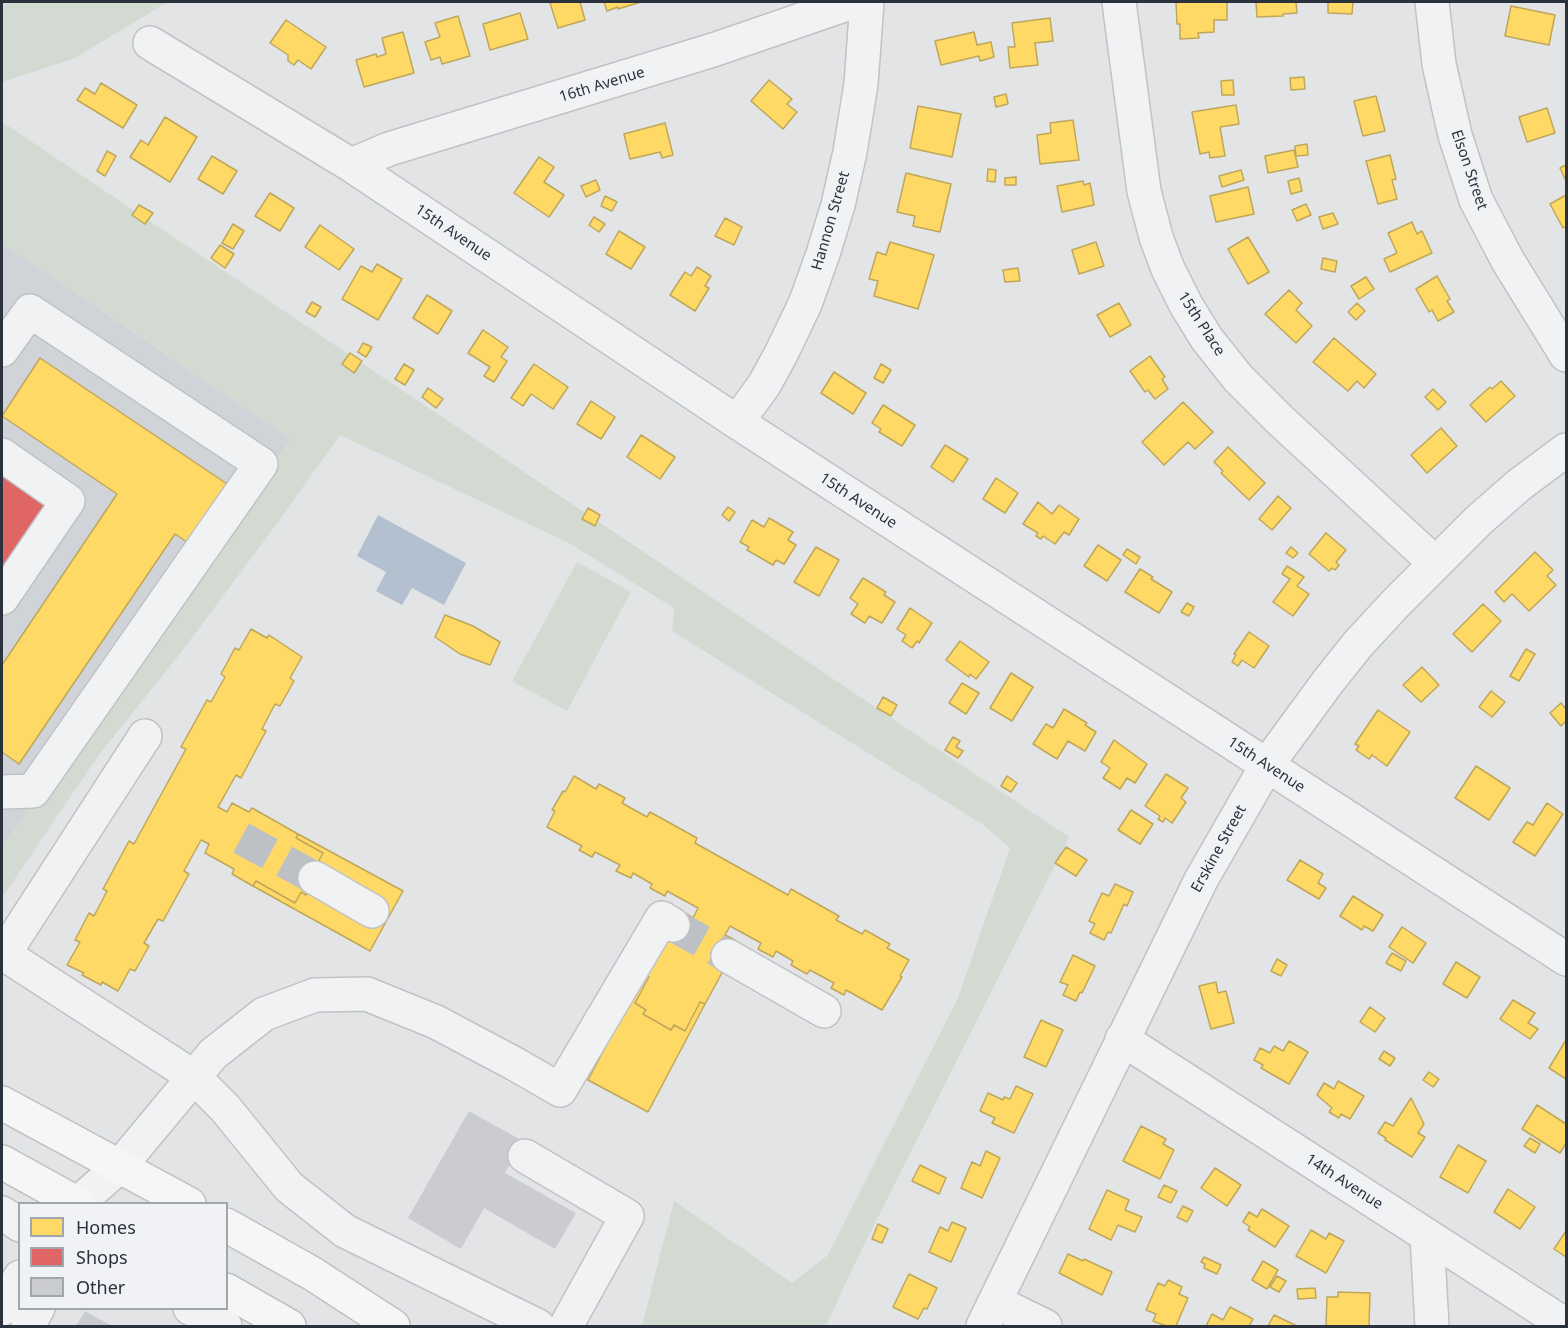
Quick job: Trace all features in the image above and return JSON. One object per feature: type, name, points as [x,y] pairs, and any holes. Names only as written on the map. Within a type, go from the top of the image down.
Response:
[{"type":"main road","points":[[2,1103],[187,1202]]},
{"type":"main road","points":[[2,1162],[75,1202]]},
{"type":"main road","points":[[228,1226],[314,1274],[393,1326]]},
{"type":"main road","points":[[228,1291],[288,1326]]},
{"type":"street","name":"16th Avenue","points":[[351,165],[389,149],[713,51],[853,2]]},
{"type":"street","name":"Hannon Street","points":[[737,422],[764,385],[781,354],[805,304],[832,225],[850,152],[858,107],[867,2]]},
{"type":"street","name":"15th Place","points":[[1119,2],[1144,191],[1156,237],[1168,269],[1186,304],[1207,339],[1238,378],[1280,420],[1435,563]]},
{"type":"street","name":"Elson Street","points":[[1432,2],[1439,64],[1455,135],[1476,200],[1508,261],[1566,355]]},
{"type":"street","name":"15th Avenue","points":[[150,43],[351,165],[737,422],[1566,959]]},
{"type":"street","points":[[2,350],[30,311],[261,464],[33,791],[2,792]]},
{"type":"street","name":"Erskine Street","points":[[990,1314],[1201,880],[1267,765],[1358,644],[1435,563],[1519,485],[1566,450]]},
{"type":"street","points":[[2,454],[68,501],[2,598]]},
{"type":"street","points":[[145,736],[4,954],[194,1077],[225,1108],[289,1187],[345,1231],[538,1326]]},
{"type":"street","points":[[315,878],[372,911]]},
{"type":"street","points":[[78,1202],[120,1166],[213,1054],[264,1014],[315,995],[367,994],[436,1023],[560,1090],[662,918],[674,925]]},
{"type":"street","points":[[728,956],[824,1011]]},
{"type":"street","name":"14th Avenue","points":[[1122,1039],[1566,1324]]},
{"type":"street","points":[[525,1156],[627,1216],[566,1326]]},
{"type":"street","points":[[2,1213],[18,1223]]},
{"type":"street","points":[[1427,1236],[1432,1326]]},
{"type":"street","points":[[2,1309],[18,1281]]},
{"type":"street","points":[[28,1326],[37,1310]]},
{"type":"street","points":[[194,1310],[225,1326]]},
{"type":"street","points":[[990,1314],[1045,1326]]},
{"type":"shaded area","points":[[2,2],[168,2],[73,59],[2,82]]},
{"type":"shaded area","points":[[2,122],[1069,837],[856,1261],[826,1326],[642,1326],[674,1201],[792,1283],[828,1255],[958,998],[1010,848],[982,824],[672,631],[674,608],[569,543],[340,435],[179,655],[98,756],[2,898],[2,847],[291,439],[2,243]]},
{"type":"shaded area","points":[[2,243],[291,439],[2,847]]},
{"type":"shaded area","points":[[577,562],[631,592],[567,711],[512,681]]},
{"type":"water","points":[[378,515],[466,563],[444,605],[412,588],[402,605],[376,591],[386,572],[357,556]]},
{"type":"building: Homes","points":[[580,2],[585,20],[558,28],[550,3]]},
{"type":"building: Homes","points":[[604,2],[641,2],[607,11]]},
{"type":"building: Homes","points":[[1176,2],[1227,2],[1227,20],[1214,20],[1214,32],[1198,33],[1199,38],[1180,39]]},
{"type":"building: Homes","points":[[1256,2],[1296,2],[1297,13],[1257,17]]},
{"type":"building: Homes","points":[[1328,2],[1353,2],[1352,14],[1328,13]]},
{"type":"building: Homes","points":[[1511,6],[1555,15],[1549,45],[1505,36]]},
{"type":"building: Homes","points":[[520,13],[528,39],[490,50],[483,24]]},
{"type":"building: Homes","points":[[458,16],[470,56],[442,64],[440,57],[431,60],[425,42],[440,37],[435,23]]},
{"type":"building: Homes","points":[[1050,18],[1053,41],[1035,43],[1038,65],[1010,68],[1008,47],[1015,47],[1012,23]]},
{"type":"building: Homes","points":[[286,20],[326,47],[311,69],[298,60],[294,65],[288,61],[288,55],[270,43]]},
{"type":"building: Homes","points":[[403,32],[414,73],[364,87],[356,60],[376,54],[377,57],[386,54],[382,38]]},
{"type":"building: Homes","points":[[974,32],[977,45],[991,42],[994,57],[980,61],[979,56],[941,65],[935,41]]},
{"type":"building: Homes","points":[[1304,77],[1305,89],[1291,90],[1290,78]]},
{"type":"building: Homes","points":[[769,80],[792,99],[787,104],[797,112],[783,129],[751,101]]},
{"type":"building: Homes","points":[[1233,80],[1234,95],[1222,95],[1221,81]]},
{"type":"building: Homes","points":[[101,83],[137,105],[123,128],[77,100],[85,88],[95,94]]},
{"type":"building: Homes","points":[[1006,94],[1008,104],[996,107],[994,97]]},
{"type":"building: Homes","points":[[1376,96],[1385,131],[1363,136],[1354,101]]},
{"type":"building: Homes","points":[[1236,105],[1239,124],[1220,127],[1225,156],[1210,158],[1209,152],[1200,154],[1192,112]]},
{"type":"building: Homes","points":[[918,106],[961,114],[952,157],[910,148]]},
{"type":"building: Homes","points":[[1547,108],[1555,133],[1527,142],[1519,117]]},
{"type":"building: Homes","points":[[165,117],[197,137],[170,182],[130,157],[141,140],[148,145]]},
{"type":"building: Homes","points":[[1073,120],[1079,160],[1040,164],[1037,135],[1051,133],[1050,123]]},
{"type":"building: Homes","points":[[665,123],[673,155],[662,158],[660,152],[630,159],[624,134]]},
{"type":"building: Homes","points":[[1307,144],[1308,155],[1296,156],[1295,146]]},
{"type":"building: Homes","points":[[1294,150],[1298,167],[1268,173],[1265,156]]},
{"type":"building: Homes","points":[[107,151],[116,156],[105,176],[97,171]]},
{"type":"building: Homes","points":[[1390,155],[1396,179],[1392,180],[1397,199],[1378,204],[1366,161]]},
{"type":"building: Homes","points":[[212,156],[237,171],[223,194],[198,179]]},
{"type":"building: Homes","points":[[539,157],[554,167],[544,182],[564,195],[549,217],[514,193]]},
{"type":"building: Homes","points":[[1566,165],[1566,178],[1565,179],[1560,168]]},
{"type":"building: Homes","points":[[988,169],[996,170],[995,182],[987,181]]},
{"type":"building: Homes","points":[[1241,170],[1244,180],[1222,187],[1219,176]]},
{"type":"building: Homes","points":[[906,173],[951,184],[940,232],[913,226],[915,216],[897,212]]},
{"type":"building: Homes","points":[[1016,177],[1016,185],[1005,185],[1005,178]]},
{"type":"building: Homes","points":[[1299,178],[1302,191],[1291,194],[1288,181]]},
{"type":"building: Homes","points":[[596,180],[600,190],[586,197],[581,186]]},
{"type":"building: Homes","points":[[1083,181],[1084,185],[1090,183],[1094,205],[1062,212],[1057,186]]},
{"type":"building: Homes","points":[[1248,187],[1254,214],[1216,222],[1210,196]]},
{"type":"building: Homes","points":[[270,193],[294,208],[280,231],[255,216]]},
{"type":"building: Homes","points":[[1566,195],[1566,226],[1563,228],[1550,204]]},
{"type":"building: Homes","points":[[605,196],[617,202],[612,211],[601,206]]},
{"type":"building: Homes","points":[[1306,204],[1311,215],[1297,221],[1292,210]]},
{"type":"building: Homes","points":[[139,205],[153,213],[145,224],[132,215]]},
{"type":"building: Homes","points":[[1333,213],[1338,224],[1323,229],[1319,217]]},
{"type":"building: Homes","points":[[594,217],[605,224],[599,232],[589,225]]},
{"type":"building: Homes","points":[[725,218],[742,227],[734,245],[715,236]]},
{"type":"building: Homes","points":[[1412,222],[1417,234],[1422,231],[1432,253],[1390,272],[1384,259],[1397,253],[1388,233]]},
{"type":"building: Homes","points":[[233,224],[244,231],[233,249],[222,243]]},
{"type":"building: Homes","points":[[320,225],[354,249],[339,270],[305,247]]},
{"type":"building: Homes","points":[[619,231],[645,247],[631,269],[606,254]]},
{"type":"building: Homes","points":[[1248,237],[1269,272],[1248,284],[1228,249]]},
{"type":"building: Homes","points":[[890,242],[934,255],[918,309],[874,296],[878,281],[869,279],[877,252],[886,255]]},
{"type":"building: Homes","points":[[1096,242],[1104,266],[1079,274],[1072,250]]},
{"type":"building: Homes","points":[[220,245],[234,254],[225,268],[211,258]]},
{"type":"building: Homes","points":[[1323,258],[1337,261],[1335,272],[1321,269]]},
{"type":"building: Homes","points":[[377,264],[402,279],[378,320],[342,299],[361,266],[372,272]]},
{"type":"building: Homes","points":[[697,267],[711,276],[705,286],[709,288],[695,311],[670,295],[685,272],[691,276]]},
{"type":"building: Homes","points":[[1018,268],[1020,281],[1005,282],[1003,270]]},
{"type":"building: Homes","points":[[1437,276],[1450,299],[1447,301],[1454,312],[1438,321],[1432,310],[1429,312],[1416,289]]},
{"type":"building: Homes","points":[[1366,277],[1374,289],[1359,299],[1351,286]]},
{"type":"building: Homes","points":[[1289,290],[1302,303],[1296,310],[1312,326],[1296,343],[1265,314]]},
{"type":"building: Homes","points":[[427,295],[452,311],[438,334],[413,318]]},
{"type":"building: Homes","points":[[312,302],[321,307],[315,317],[306,312]]},
{"type":"building: Homes","points":[[1119,303],[1131,325],[1110,337],[1097,315]]},
{"type":"building: Homes","points":[[1357,303],[1365,311],[1356,320],[1348,312]]},
{"type":"building: Homes","points":[[483,330],[508,347],[501,357],[507,361],[494,382],[484,376],[490,367],[468,353]]},
{"type":"building: Homes","points":[[1334,338],[1376,374],[1364,388],[1357,381],[1348,391],[1313,362]]},
{"type":"building: Homes","points":[[363,343],[372,347],[366,357],[358,352]]},
{"type":"building: Homes","points":[[350,353],[362,361],[354,373],[342,364]]},
{"type":"building: Homes","points":[[1150,356],[1165,377],[1162,379],[1168,389],[1155,399],[1148,390],[1145,392],[1130,371]]},
{"type":"building: Homes","points":[[40,358],[233,488],[190,544],[175,534],[19,764],[2,752],[2,665],[117,494],[2,416]]},
{"type":"building: Homes","points":[[404,364],[414,370],[405,385],[395,379]]},
{"type":"building: Homes","points":[[534,364],[568,387],[553,409],[531,394],[523,406],[511,398]]},
{"type":"building: Homes","points":[[881,364],[891,370],[883,383],[874,378]]},
{"type":"building: Homes","points":[[834,372],[866,393],[853,414],[821,393]]},
{"type":"building: Homes","points":[[1501,381],[1515,396],[1486,422],[1470,405],[1490,387],[1492,389]]},
{"type":"building: Homes","points":[[428,388],[443,399],[436,408],[422,397]]},
{"type":"building: Homes","points":[[1433,389],[1446,402],[1438,410],[1425,397]]},
{"type":"building: Homes","points":[[591,401],[615,417],[601,439],[577,424]]},
{"type":"building: Homes","points":[[1183,402],[1213,432],[1195,449],[1188,442],[1164,465],[1142,442]]},
{"type":"building: Homes","points":[[883,405],[915,425],[902,446],[879,432],[881,429],[872,423]]},
{"type":"building: Homes","points":[[1441,428],[1457,446],[1427,473],[1411,455]]},
{"type":"building: Homes","points":[[641,435],[675,457],[660,479],[627,457]]},
{"type":"building: Homes","points":[[945,445],[968,459],[953,482],[931,467]]},
{"type":"building: Homes","points":[[1228,447],[1265,483],[1249,500],[1221,473],[1223,471],[1214,462]]},
{"type":"building: Homes","points":[[996,478],[1018,493],[1005,513],[983,499]]},
{"type":"building: Homes","points":[[1278,496],[1291,508],[1272,530],[1259,519]]},
{"type":"building: Homes","points":[[1038,502],[1052,514],[1059,505],[1079,519],[1069,535],[1064,532],[1055,544],[1043,536],[1041,539],[1036,536],[1038,533],[1023,524]]},
{"type":"building: Homes","points":[[728,507],[735,512],[729,521],[722,515]]},
{"type":"building: Homes","points":[[588,508],[600,515],[595,526],[582,519]]},
{"type":"building: Homes","points":[[769,518],[793,532],[788,540],[796,545],[784,564],[776,560],[773,565],[747,550],[749,547],[740,542],[752,520],[764,527]]},
{"type":"building: Homes","points":[[1326,533],[1346,550],[1336,562],[1339,565],[1335,570],[1332,568],[1329,571],[1309,554]]},
{"type":"building: Homes","points":[[1098,545],[1121,560],[1107,581],[1084,566]]},
{"type":"building: Homes","points":[[816,547],[839,560],[819,596],[794,582]]},
{"type":"building: Homes","points":[[1291,547],[1298,553],[1293,558],[1286,553]]},
{"type":"building: Homes","points":[[1127,549],[1140,557],[1136,564],[1123,555]]},
{"type":"building: Homes","points":[[1535,552],[1553,570],[1547,576],[1556,585],[1529,611],[1512,594],[1504,602],[1495,592]]},
{"type":"building: Homes","points":[[1287,566],[1304,577],[1297,586],[1309,594],[1293,616],[1273,602],[1290,579],[1282,574]]},
{"type":"building: Homes","points":[[1140,569],[1172,592],[1159,613],[1125,592]]},
{"type":"building: Homes","points":[[863,578],[886,592],[884,595],[895,602],[882,623],[869,616],[865,623],[851,614],[858,604],[850,598]]},
{"type":"building: Homes","points":[[1187,603],[1194,607],[1189,616],[1181,612]]},
{"type":"building: Homes","points":[[1483,604],[1501,621],[1472,652],[1453,634]]},
{"type":"building: Homes","points":[[910,608],[932,623],[919,643],[917,641],[912,648],[902,641],[906,635],[897,629]]},
{"type":"building: Homes","points":[[445,615],[473,626],[500,642],[490,665],[460,654],[435,637]]},
{"type":"building: Homes","points":[[251,629],[267,638],[269,635],[302,657],[290,678],[294,681],[280,706],[275,704],[262,729],[266,731],[241,778],[236,775],[218,807],[227,812],[232,803],[249,812],[252,808],[298,834],[296,838],[323,853],[317,864],[322,867],[306,895],[301,892],[295,903],[256,881],[253,886],[232,874],[234,869],[205,853],[209,844],[201,840],[184,871],[189,874],[163,921],[158,919],[144,943],[149,946],[135,971],[130,969],[118,991],[102,982],[101,985],[67,965],[80,942],[75,940],[89,913],[94,916],[107,891],[103,889],[129,841],[134,844],[186,749],[181,747],[207,700],[211,702],[225,677],[221,674],[235,648],[239,650]]},
{"type":"building: Homes","points":[[1249,632],[1269,646],[1254,668],[1242,660],[1238,666],[1232,662],[1236,655],[1234,654]]},
{"type":"building: Homes","points":[[960,641],[989,662],[976,679],[970,674],[969,677],[946,660]]},
{"type":"building: Homes","points":[[1526,649],[1535,654],[1519,681],[1510,676]]},
{"type":"building: Homes","points":[[1422,667],[1439,685],[1421,702],[1403,685]]},
{"type":"building: Homes","points":[[1011,673],[1033,687],[1012,721],[990,708]]},
{"type":"building: Homes","points":[[962,683],[979,693],[966,714],[949,703]]},
{"type":"building: Homes","points":[[1491,691],[1505,702],[1492,717],[1479,707]]},
{"type":"building: Homes","points":[[883,697],[897,705],[891,716],[877,708]]},
{"type":"building: Homes","points":[[1561,703],[1566,709],[1566,721],[1561,726],[1550,713]]},
{"type":"building: Homes","points":[[1064,709],[1087,723],[1085,725],[1096,732],[1085,751],[1068,741],[1057,759],[1033,744],[1046,724],[1053,728]]},
{"type":"building: Homes","points":[[1378,710],[1410,732],[1387,766],[1372,755],[1369,759],[1356,750],[1359,746],[1355,744]]},
{"type":"building: Homes","points":[[953,737],[960,741],[956,747],[963,751],[958,758],[945,750]]},
{"type":"building: Homes","points":[[1114,740],[1147,764],[1135,783],[1127,778],[1120,789],[1103,778],[1110,768],[1101,762]]},
{"type":"building: Homes","points":[[1476,766],[1510,788],[1489,820],[1455,798]]},
{"type":"building: Homes","points":[[1166,774],[1188,788],[1181,798],[1186,802],[1172,823],[1165,818],[1163,822],[1158,819],[1160,816],[1145,806]]},
{"type":"building: Homes","points":[[574,776],[596,789],[599,784],[625,798],[622,803],[647,817],[650,812],[697,838],[695,843],[788,895],[791,889],[839,916],[836,920],[862,934],[865,930],[890,944],[887,948],[909,960],[900,976],[902,977],[882,1010],[846,990],[844,995],[831,988],[834,983],[810,970],[807,974],[791,965],[793,961],[776,951],[773,957],[758,949],[761,943],[730,926],[725,935],[735,940],[725,958],[729,960],[705,1004],[700,1002],[685,1031],[674,1025],[671,1030],[643,1014],[646,1010],[635,1003],[649,977],[644,974],[671,928],[675,930],[685,913],[693,918],[698,908],[667,891],[665,896],[650,888],[652,884],[633,873],[631,878],[616,871],[620,865],[595,852],[592,857],[579,850],[582,846],[547,827],[555,811],[552,810]]},
{"type":"building: Homes","points":[[1007,776],[1017,783],[1011,792],[1001,786]]},
{"type":"building: Homes","points":[[1547,803],[1563,814],[1535,856],[1513,842],[1527,822],[1533,825]]},
{"type":"building: Homes","points":[[1131,810],[1153,824],[1140,844],[1118,830]]},
{"type":"building: Homes","points":[[298,834],[403,891],[370,951],[253,886],[256,881],[295,903],[301,892],[306,895],[322,867],[317,864],[323,853],[296,838]]},
{"type":"building: Homes","points":[[1066,847],[1087,860],[1076,876],[1055,863]]},
{"type":"building: Homes","points":[[1300,860],[1323,874],[1318,883],[1326,888],[1319,899],[1287,880]]},
{"type":"building: Homes","points":[[1115,884],[1133,892],[1127,906],[1124,904],[1111,933],[1108,932],[1104,940],[1090,933],[1095,924],[1089,921],[1102,893],[1109,896]]},
{"type":"building: Homes","points":[[1353,896],[1383,915],[1373,931],[1364,926],[1362,930],[1340,916]]},
{"type":"building: Homes","points":[[1402,927],[1426,943],[1413,963],[1389,947]]},
{"type":"building: Homes","points":[[1392,953],[1406,961],[1401,971],[1386,963]]},
{"type":"building: Homes","points":[[1073,955],[1095,966],[1076,1001],[1063,995],[1068,985],[1060,982]]},
{"type":"building: Homes","points":[[1277,959],[1287,965],[1281,976],[1271,971]]},
{"type":"building: Homes","points":[[1456,962],[1480,977],[1467,998],[1443,984]]},
{"type":"building: Homes","points":[[644,974],[649,977],[635,1003],[646,1010],[643,1014],[671,1030],[674,1025],[685,1031],[700,1002],[705,1004],[648,1112],[588,1080]]},
{"type":"building: Homes","points":[[1216,982],[1218,993],[1226,991],[1234,1023],[1211,1029],[1199,986]]},
{"type":"building: Homes","points":[[1513,1000],[1535,1013],[1528,1023],[1538,1029],[1530,1039],[1500,1019]]},
{"type":"building: Homes","points":[[1370,1007],[1385,1018],[1375,1032],[1360,1022]]},
{"type":"building: Homes","points":[[1041,1020],[1063,1030],[1046,1067],[1024,1057]]},
{"type":"building: Homes","points":[[1566,1040],[1566,1079],[1549,1068]]},
{"type":"building: Homes","points":[[1289,1041],[1308,1052],[1289,1084],[1261,1068],[1263,1065],[1254,1060],[1260,1048],[1270,1053],[1274,1046],[1283,1051]]},
{"type":"building: Homes","points":[[1384,1051],[1395,1058],[1390,1066],[1379,1059]]},
{"type":"building: Homes","points":[[1429,1072],[1439,1079],[1433,1087],[1423,1080]]},
{"type":"building: Homes","points":[[1338,1081],[1364,1096],[1350,1119],[1341,1114],[1339,1118],[1329,1112],[1332,1108],[1317,1095],[1324,1083],[1334,1089]]},
{"type":"building: Homes","points":[[1016,1086],[1033,1094],[1014,1133],[992,1123],[995,1118],[980,1111],[988,1093],[1003,1100],[1004,1097],[1010,1099]]},
{"type":"building: Homes","points":[[1411,1098],[1424,1124],[1418,1133],[1425,1137],[1412,1157],[1378,1133],[1385,1122],[1393,1126]]},
{"type":"building: Homes","points":[[1537,1105],[1566,1124],[1566,1143],[1560,1153],[1522,1129]]},
{"type":"building: Homes","points":[[1141,1126],[1166,1139],[1163,1144],[1174,1150],[1160,1179],[1123,1161]]},
{"type":"building: Homes","points":[[1530,1138],[1540,1144],[1535,1153],[1524,1146]]},
{"type":"building: Homes","points":[[1458,1145],[1486,1161],[1468,1193],[1440,1177]]},
{"type":"building: Homes","points":[[986,1151],[1000,1158],[982,1198],[961,1188],[972,1162],[980,1166]]},
{"type":"building: Homes","points":[[920,1165],[946,1178],[939,1194],[912,1181]]},
{"type":"building: Homes","points":[[1215,1168],[1241,1185],[1227,1206],[1201,1188]]},
{"type":"building: Homes","points":[[1164,1185],[1177,1191],[1171,1203],[1158,1197]]},
{"type":"building: Homes","points":[[1508,1189],[1535,1207],[1520,1229],[1494,1212]]},
{"type":"building: Homes","points":[[1107,1190],[1129,1200],[1125,1210],[1142,1217],[1135,1232],[1118,1225],[1111,1240],[1089,1229]]},
{"type":"building: Homes","points":[[1183,1206],[1193,1211],[1187,1222],[1177,1217]]},
{"type":"building: Homes","points":[[1262,1209],[1289,1226],[1275,1247],[1248,1230],[1250,1227],[1243,1222],[1249,1212],[1257,1217]]},
{"type":"building: Homes","points":[[952,1222],[966,1228],[951,1262],[929,1252],[940,1227],[948,1231]]},
{"type":"building: Homes","points":[[878,1224],[888,1229],[882,1243],[872,1239]]},
{"type":"building: Homes","points":[[1311,1230],[1326,1239],[1329,1233],[1344,1241],[1326,1273],[1296,1256]]},
{"type":"building: Homes","points":[[1566,1231],[1566,1257],[1554,1249]]},
{"type":"building: Homes","points":[[1068,1254],[1112,1272],[1102,1295],[1059,1273]]},
{"type":"building: Homes","points":[[1204,1257],[1221,1265],[1217,1274],[1204,1268],[1205,1264],[1201,1262]]},
{"type":"building: Homes","points":[[1263,1261],[1278,1270],[1267,1289],[1252,1280]]},
{"type":"building: Homes","points":[[909,1274],[937,1288],[927,1309],[924,1308],[918,1319],[893,1307]]},
{"type":"building: Homes","points":[[1277,1276],[1286,1281],[1279,1292],[1270,1287]]},
{"type":"building: Homes","points":[[1168,1280],[1182,1287],[1179,1294],[1188,1298],[1176,1326],[1166,1326],[1153,1321],[1156,1314],[1146,1310],[1158,1283],[1165,1286]]},
{"type":"building: Homes","points":[[1315,1288],[1316,1298],[1298,1299],[1297,1289]]},
{"type":"building: Homes","points":[[1338,1292],[1370,1293],[1369,1326],[1326,1326],[1327,1297],[1338,1297]]},
{"type":"building: Homes","points":[[1230,1307],[1253,1319],[1249,1326],[1206,1326],[1212,1314],[1223,1320]]},
{"type":"building: Homes","points":[[1274,1315],[1297,1326],[1268,1326]]},
{"type":"building: Shops","points":[[2,467],[57,505],[2,575]]},
{"type":"building: Other","points":[[469,1111],[523,1141],[505,1173],[576,1213],[555,1249],[484,1208],[461,1249],[408,1218]]},
{"type":"building: Other","points":[[85,1311],[112,1326],[76,1326]]},
{"type":"tunnel","points":[[241,838],[315,878]]},
{"type":"tunnel","points":[[673,925],[728,956]]}]
